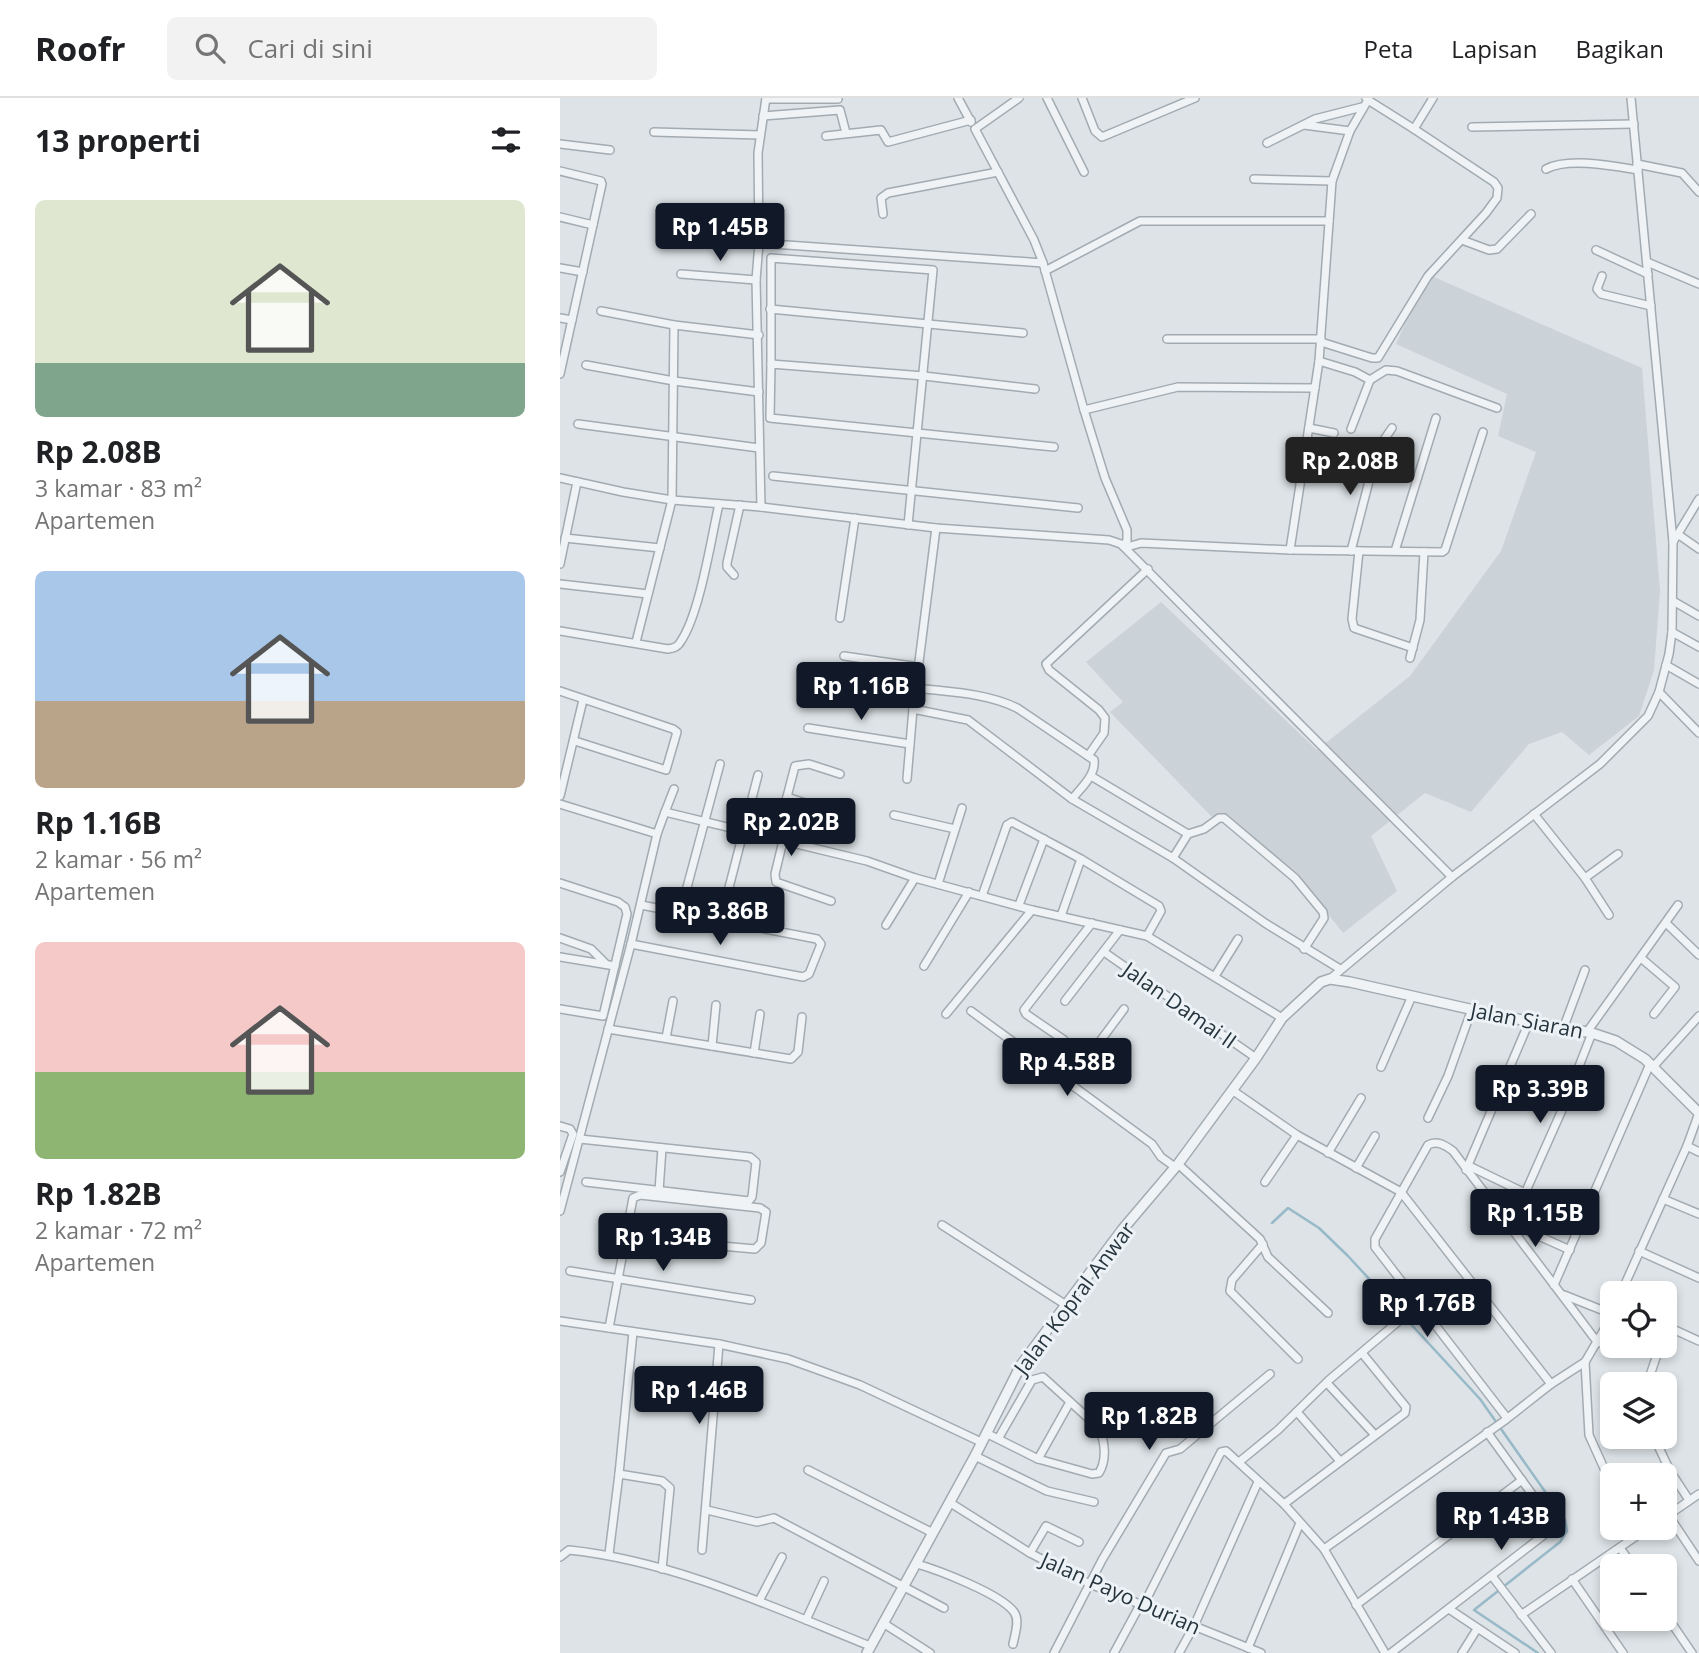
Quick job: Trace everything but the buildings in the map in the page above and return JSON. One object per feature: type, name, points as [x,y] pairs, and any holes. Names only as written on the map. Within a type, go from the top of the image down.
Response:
[{"type":"street","points":[[958,98],[1034,240],[1105,478],[1127,530],[1125,547]]},
{"type":"street","points":[[975,129],[1019,98]]},
{"type":"street","points":[[1047,98],[1084,172]]},
{"type":"street","points":[[1082,98],[1097,135],[1102,137],[1195,98]]},
{"type":"street","points":[[1414,129],[1433,98]]},
{"type":"street","points":[[1330,979],[1452,877],[1600,764],[1648,716],[1659,692],[1672,632],[1673,542],[1631,98]]},
{"type":"street","points":[[761,508],[756,280],[759,243],[758,153],[766,99],[838,99]]},
{"type":"street","points":[[1290,550],[1319,361],[1332,181],[1350,131],[1365,102]]},
{"type":"street","points":[[1167,340],[1321,340],[1378,358],[1428,276],[1497,198],[1498,188],[1494,183],[1414,129],[1365,102],[1304,125],[1267,143]]},
{"type":"street","points":[[763,116],[840,110],[846,133]]},
{"type":"street","points":[[826,136],[881,130],[888,142],[971,120]]},
{"type":"street","points":[[1472,127],[1634,124]]},
{"type":"street","points":[[1304,125],[1350,131]]},
{"type":"street","points":[[654,132],[760,135]]},
{"type":"street","points":[[560,144],[610,150]]},
{"type":"street","points":[[1546,169],[1555,164],[1604,165],[1682,173],[1699,192]]},
{"type":"street","points":[[560,171],[602,182],[560,371]]},
{"type":"street","points":[[883,214],[881,198],[888,193],[999,172]]},
{"type":"street","points":[[1254,178],[1332,181]]},
{"type":"street","points":[[1462,240],[1489,250],[1497,249],[1531,214]]},
{"type":"street","points":[[560,217],[593,225]]},
{"type":"street","points":[[759,243],[1044,267],[1140,221],[1329,221]]},
{"type":"street","points":[[1596,250],[1648,274]]},
{"type":"street","points":[[908,525],[912,492],[918,432],[924,376],[934,274],[933,270],[771,258],[770,419],[918,432],[1054,447]]},
{"type":"street","points":[[1647,262],[1699,284]]},
{"type":"street","points":[[560,268],[583,272]]},
{"type":"street","points":[[681,274],[756,280]]},
{"type":"street","points":[[1602,276],[1597,289],[1601,294],[1651,306]]},
{"type":"street","points":[[770,309],[1023,334]]},
{"type":"street","points":[[601,311],[674,325],[759,334]]},
{"type":"street","points":[[560,317],[572,320]]},
{"type":"street","points":[[636,642],[672,500],[674,325]]},
{"type":"street","points":[[1319,361],[1355,372],[1370,380]]},
{"type":"street","points":[[771,364],[1035,388]]},
{"type":"street","points":[[586,365],[674,381],[759,392]]},
{"type":"street","points":[[1351,429],[1370,380],[1386,370],[1397,371],[1497,408]]},
{"type":"street","points":[[1084,410],[1178,387],[1315,388]]},
{"type":"street","points":[[1395,551],[1436,418]]},
{"type":"street","points":[[578,424],[759,448]]},
{"type":"street","points":[[1309,428],[1334,433]]},
{"type":"street","points":[[1392,428],[1377,450],[1355,551],[1352,619],[1354,628],[1413,648]]},
{"type":"street","points":[[1125,547],[1141,543],[1290,550],[1442,552],[1446,550],[1483,432]]},
{"type":"street","points":[[773,476],[1078,508]]},
{"type":"street","points":[[560,478],[672,500],[740,505],[936,528],[1109,540],[1125,547],[1452,877]]},
{"type":"street","points":[[560,564],[577,482]]},
{"type":"street","points":[[1673,542],[1699,499]]},
{"type":"street","points":[[560,631],[668,649],[677,646],[682,641],[694,613],[719,504]]},
{"type":"street","points":[[734,575],[727,563],[740,505]]},
{"type":"street","points":[[1691,515],[1699,520]]},
{"type":"street","points":[[840,618],[855,518]]},
{"type":"street","points":[[907,779],[936,528]]},
{"type":"street","points":[[1679,535],[1699,549]]},
{"type":"street","points":[[565,538],[660,548]]},
{"type":"street","points":[[1410,658],[1420,620],[1424,552]]},
{"type":"street","points":[[1088,757],[1104,733],[1105,718],[1099,710],[1049,670],[1046,664],[1148,569]]},
{"type":"street","points":[[560,584],[648,594]]},
{"type":"street","points":[[1673,601],[1699,616]]},
{"type":"street","points":[[1672,632],[1699,647]]},
{"type":"street","points":[[844,656],[919,667]]},
{"type":"street","points":[[1666,665],[1699,684]]},
{"type":"street","points":[[916,688],[965,694],[1013,706],[1088,757],[1095,764],[1091,776],[1072,799]]},
{"type":"street","points":[[560,691],[677,732],[666,770],[575,741]]},
{"type":"street","points":[[1659,692],[1699,733]]},
{"type":"street","points":[[560,796],[583,700]]},
{"type":"street","points":[[913,709],[968,720],[1072,799],[1173,858],[1304,949],[1340,969]]},
{"type":"street","points":[[808,728],[910,744]]},
{"type":"street","points":[[686,891],[720,764]]},
{"type":"street","points":[[831,901],[776,882],[775,874],[787,797],[797,764],[809,764],[840,774]]},
{"type":"street","points":[[726,899],[758,775]]},
{"type":"street","points":[[1091,776],[1188,834]]},
{"type":"street","points":[[560,1211],[631,944],[657,834],[674,789]]},
{"type":"street","points":[[787,797],[829,811]]},
{"type":"street","points":[[560,804],[657,834]]},
{"type":"street","points":[[938,884],[962,808]]},
{"type":"street","points":[[666,812],[867,861],[915,878],[1032,910],[1147,936],[1282,1018]]},
{"type":"street","points":[[1534,814],[1585,878],[1609,915]]},
{"type":"street","points":[[894,816],[955,828]]},
{"type":"street","points":[[1173,858],[1188,834],[1205,829],[1219,818],[1224,818],[1295,878],[1325,915],[1304,949]]},
{"type":"street","points":[[982,896],[1008,823],[1012,822],[1081,859],[1161,908],[1147,936]]},
{"type":"street","points":[[1019,905],[1044,839]]},
{"type":"street","points":[[1585,878],[1618,854]]},
{"type":"street","points":[[1061,916],[1081,859]]},
{"type":"street","points":[[886,925],[915,878]]},
{"type":"street","points":[[560,883],[618,902],[625,907],[627,921],[603,1016],[560,1009]]},
{"type":"street","points":[[924,966],[969,892]]},
{"type":"street","points":[[631,944],[803,977],[809,974],[821,944],[817,939],[641,905]]},
{"type":"street","points":[[1511,1225],[1562,1110],[1590,1033],[1678,905]]},
{"type":"street","points":[[946,1014],[1032,910]]},
{"type":"street","points":[[1064,1040],[1024,1010],[1092,923]]},
{"type":"street","points":[[1666,923],[1699,955]]},
{"type":"street","points":[[1065,1001],[1120,930]]},
{"type":"street","points":[[560,938],[591,949],[605,963]]},
{"type":"street","points":[[1214,976],[1238,939]]},
{"type":"street","name":"Jalan Damai II","points":[[1104,952],[1256,1058]]},
{"type":"street","points":[[560,957],[615,966]]},
{"type":"street","points":[[1641,958],[1675,987],[1654,1014]]},
{"type":"street","points":[[1563,1029],[1585,970]]},
{"type":"street","name":"Jalan Kopral Anwar","points":[[869,1650],[1021,1365],[1122,1230],[1176,1165],[1256,1058],[1282,1018],[1316,985],[1330,979]]},
{"type":"street","name":"Jalan Siaran","points":[[1330,979],[1590,1033],[1627,1046],[1652,1065],[1699,1113]]},
{"type":"street","points":[[1381,1067],[1412,996]]},
{"type":"street","points":[[666,1038],[673,1002]]},
{"type":"street","points":[[712,1046],[716,1005]]},
{"type":"street","points":[[1069,1083],[1124,1009]]},
{"type":"street","points":[[1428,1118],[1448,1076],[1472,1009]]},
{"type":"street","points":[[971,1011],[1152,1144],[1161,1157],[1176,1165],[1260,1239],[1268,1257],[1328,1313]]},
{"type":"street","points":[[754,1053],[760,1013]]},
{"type":"street","points":[[1554,1285],[1652,1065],[1699,1016]]},
{"type":"street","points":[[608,1029],[792,1059],[798,1052],[802,1017]]},
{"type":"street","points":[[1467,1168],[1529,1022]]},
{"type":"street","points":[[1232,1090],[1297,1135],[1401,1192],[1551,1384]]},
{"type":"street","points":[[1328,1153],[1361,1098]]},
{"type":"street","points":[[1626,1281],[1687,1146],[1699,1113]]},
{"type":"street","points":[[560,1126],[570,1129],[573,1134],[560,1172]]},
{"type":"street","points":[[1265,1181],[1297,1135]]},
{"type":"street","points":[[1356,1168],[1375,1136]]},
{"type":"street","points":[[580,1139],[753,1158],[756,1162],[755,1182],[749,1200],[586,1182]]},
{"type":"street","points":[[1506,1420],[1376,1247],[1375,1239],[1424,1150],[1432,1143],[1446,1145],[1467,1168],[1598,1343]]},
{"type":"street","points":[[1687,1146],[1699,1152]]},
{"type":"street","points":[[659,1191],[662,1148]]},
{"type":"street","points":[[1467,1168],[1525,1193]]},
{"type":"street","points":[[609,1328],[624,1234],[631,1201],[640,1195],[760,1208],[766,1212],[761,1243],[754,1249],[624,1234]]},
{"type":"street","points":[[1664,1199],[1699,1214]]},
{"type":"street","points":[[942,1225],[1066,1305]]},
{"type":"street","points":[[1511,1225],[1570,1250]]},
{"type":"street","points":[[1263,1244],[1232,1280],[1230,1292],[1298,1359]]},
{"type":"street","points":[[1639,1251],[1699,1278]]},
{"type":"street","points":[[570,1271],[751,1300]]},
{"type":"street","points":[[1561,1294],[1600,1310]]},
{"type":"street","points":[[1239,1462],[1400,1320]]},
{"type":"street","points":[[560,1321],[719,1344],[788,1359],[860,1385],[981,1443]]},
{"type":"street","points":[[1677,1331],[1699,1341]]},
{"type":"street","points":[[609,1554],[633,1332]]},
{"type":"street","points":[[1324,1549],[1585,1362],[1600,1339]]},
{"type":"street","points":[[702,1550],[719,1344]]},
{"type":"street","points":[[1284,1504],[1405,1413],[1406,1408],[1362,1353]]},
{"type":"street","points":[[1585,1362],[1589,1435],[1602,1463]]},
{"type":"street","points":[[1054,1653],[1090,1584],[1166,1453],[1180,1449],[1270,1374]]},
{"type":"street","points":[[986,1433],[1038,1459],[1096,1475],[1103,1466],[1104,1440],[1095,1423],[1043,1377],[1035,1378],[998,1438]]},
{"type":"street","points":[[1327,1383],[1375,1435]]},
{"type":"street","points":[[1038,1459],[1070,1402]]},
{"type":"street","points":[[1297,1412],[1340,1461]]},
{"type":"street","points":[[1391,1653],[1494,1579],[1549,1531],[1549,1521],[1489,1430]]},
{"type":"street","points":[[1660,1449],[1689,1500]]},
{"type":"street","points":[[1114,1653],[1221,1452],[1226,1451],[1284,1504],[1324,1549],[1385,1653]]},
{"type":"street","points":[[975,1455],[1047,1491],[1094,1502]]},
{"type":"street","points":[[808,1471],[933,1533]]},
{"type":"street","points":[[619,1474],[662,1481],[670,1488],[662,1569]]},
{"type":"street","points":[[1356,1605],[1522,1480]]},
{"type":"street","points":[[1179,1653],[1194,1626],[1258,1482]]},
{"type":"street","points":[[1677,1509],[1699,1494]]},
{"type":"street","name":"Jalan Payo Durian","points":[[949,1502],[1030,1553],[1090,1584],[1261,1653]]},
{"type":"street","points":[[707,1510],[757,1522],[774,1518],[944,1608]]},
{"type":"street","points":[[1248,1648],[1300,1523]]},
{"type":"street","points":[[1030,1553],[1046,1526],[1079,1542]]},
{"type":"street","points":[[1677,1532],[1699,1561]]},
{"type":"street","points":[[1521,1615],[1628,1540]]},
{"type":"street","points":[[1620,1548],[1624,1554]]},
{"type":"street","points":[[560,1557],[569,1550],[609,1554],[662,1569],[759,1601],[869,1650]]},
{"type":"street","points":[[759,1601],[782,1557]]},
{"type":"street","points":[[917,1564],[972,1585],[1007,1606],[1015,1613],[1017,1620],[1013,1644]]},
{"type":"street","points":[[1494,1579],[1549,1652]]},
{"type":"street","points":[[1572,1579],[1623,1653]]},
{"type":"street","points":[[806,1620],[824,1581]]},
{"type":"street","points":[[1449,1609],[1515,1653]]},
{"type":"street","points":[[883,1623],[930,1653]]},
{"type":"street","points":[[1462,1653],[1477,1629]]},
{"type":"street","points":[[1677,1631],[1692,1653]]},
{"type":"shaded area","points":[[1427,274],[1642,368],[1660,591],[1654,670],[1639,716],[1589,755],[1562,732],[1529,744],[1471,812],[1425,793],[1371,836],[1397,891],[1343,933],[1296,873],[1210,815],[1110,712],[1123,702],[1086,662],[1161,602],[1317,750],[1410,676],[1501,551],[1536,452],[1498,436],[1507,394],[1396,344]]},
{"type":"waterway","points":[[1272,1223],[1288,1208],[1319,1228],[1348,1256],[1480,1399],[1565,1520],[1567,1531],[1560,1542],[1474,1610],[1538,1653]]}]
